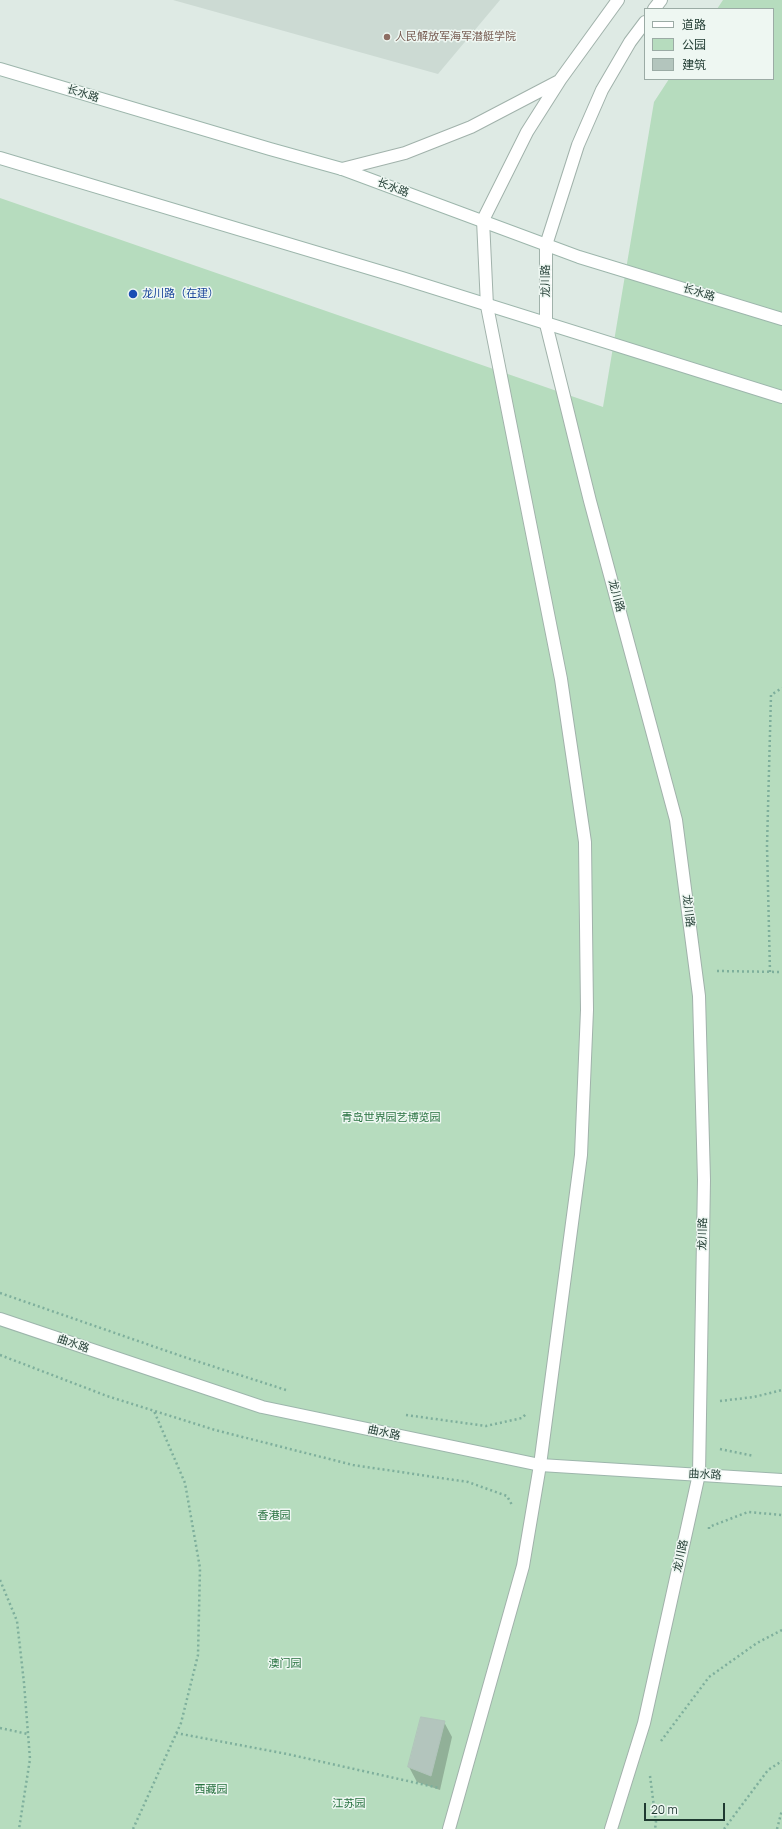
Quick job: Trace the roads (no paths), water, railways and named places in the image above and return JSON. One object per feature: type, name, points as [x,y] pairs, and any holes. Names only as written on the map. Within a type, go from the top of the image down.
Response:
[{"type":"street","points":[[449,1829],[523,1566],[540,1465],[581,1155],[587,1010],[585,842],[561,679],[487,306],[484,220],[527,132],[560,80],[618,0]]},
{"type":"street","points":[[655,8],[661,0]]},
{"type":"street","name":"龙川路","points":[[610,1829],[644,1723],[699,1474],[704,1180],[699,996],[676,820],[590,502],[546,324],[546,245],[578,145],[602,90],[630,42],[644,23]]},
{"type":"street","name":"长水路","points":[[0,69],[342,169],[429,202],[484,220],[546,245],[782,318]]},
{"type":"street","points":[[342,169],[405,154],[471,127],[560,80]]},
{"type":"street","points":[[0,158],[402,278],[487,306],[782,397]]},
{"type":"street","name":"曲水路","points":[[0,1319],[262,1407],[540,1465],[782,1480]]},
{"type":"place","name":"人民解放军海军潜艇学院","points":[[387,37]]},
{"type":"place","name":"龙川路（在建）","points":[[133,294]]},
{"type":"park label","name":"青岛世界园艺博览园","points":[[391,1118]]},
{"type":"park label","name":"香港园","points":[[274,1516]]},
{"type":"park label","name":"澳门园","points":[[285,1664]]},
{"type":"park label","name":"西藏园","points":[[211,1790]]},
{"type":"park label","name":"江苏园","points":[[349,1804]]}]
